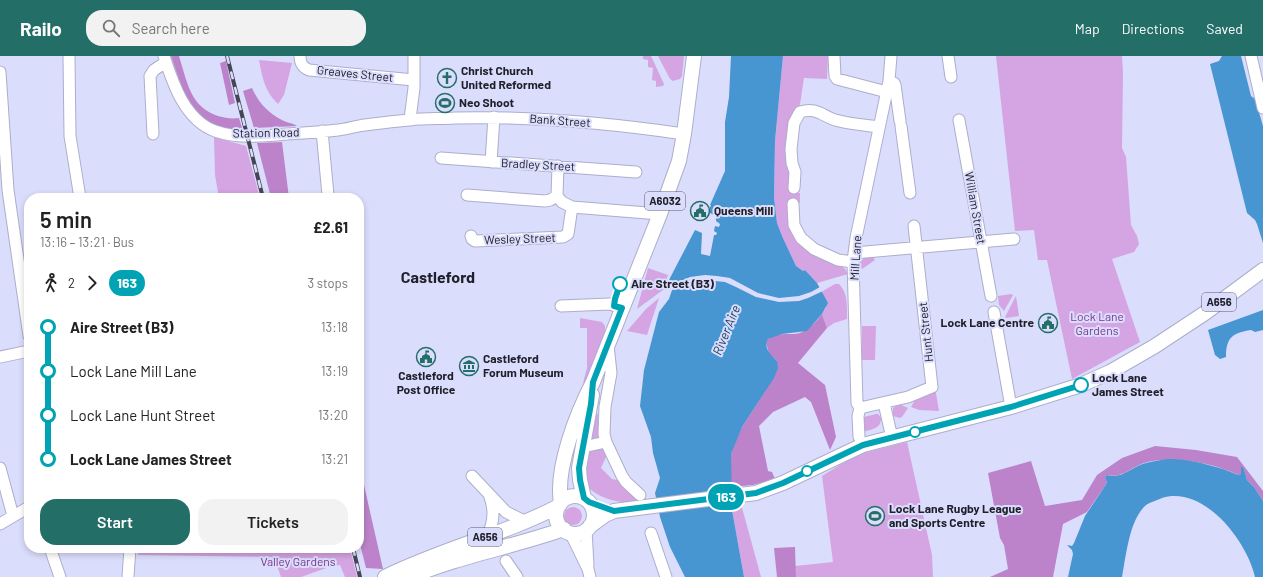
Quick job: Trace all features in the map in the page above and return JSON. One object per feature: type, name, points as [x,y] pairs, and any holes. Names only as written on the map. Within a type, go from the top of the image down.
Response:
[{"type":"main road","name":"A6032","points":[[586,500],[579,474],[587,403],[593,382],[660,214],[679,161],[694,56]]},
{"type":"main road","name":"A656","points":[[401,575],[567,531],[580,533],[605,515],[614,511],[756,493],[776,486],[863,445],[1011,407],[1081,385],[1103,375],[1151,348],[1263,270]]},
{"type":"main road","name":"A6032","points":[[560,504],[559,485],[562,469],[574,428],[587,403]]},
{"type":"main road","name":"A656","points":[[401,575],[487,536],[526,522],[573,496],[614,511]]},
{"type":"main road","points":[[586,500],[592,507],[594,514],[593,520],[588,528]]},
{"type":"main road","points":[[560,504],[557,517],[558,523],[567,531]]},
{"type":"street","points":[[69,56],[70,136],[79,193]]},
{"type":"street","points":[[410,120],[414,80],[414,56]]},
{"type":"street","points":[[834,56],[835,76],[837,79],[888,87],[894,82],[910,193]]},
{"type":"street","points":[[888,87],[891,56]]},
{"type":"street","points":[[948,56],[952,77]]},
{"type":"street","points":[[1251,56],[1263,108]]},
{"type":"street","points":[[153,134],[150,76],[165,59]]},
{"type":"street","name":"Station Road","points":[[165,59],[174,84],[186,106],[199,121],[213,130],[229,135],[241,136],[339,130],[364,125],[410,120]]},
{"type":"street","name":"Greaves Street","points":[[300,59],[304,68],[309,70],[414,80]]},
{"type":"street","points":[[0,72],[8,190],[24,301]]},
{"type":"street","name":"Mill Lane","points":[[859,437],[858,416],[860,408],[857,403],[853,258],[888,87]]},
{"type":"street","points":[[794,188],[795,172],[792,163],[791,149],[794,123],[800,112],[808,109],[820,112],[836,120],[880,127]]},
{"type":"street","points":[[491,162],[494,117]]},
{"type":"street","name":"Bank Street","points":[[410,120],[494,117],[616,125],[684,134]]},
{"type":"street","name":"William Street","points":[[959,120],[991,296]]},
{"type":"street","points":[[322,131],[328,193]]},
{"type":"street","name":"Bradley Street","points":[[441,158],[558,166],[629,175]]},
{"type":"street","points":[[558,166],[557,196],[562,202],[572,207],[660,214]]},
{"type":"street","points":[[467,195],[545,201],[557,196]]},
{"type":"street","points":[[793,204],[794,225],[801,238],[814,248],[838,260],[917,248],[1014,239]]},
{"type":"street","name":"Wesley Street","points":[[471,236],[472,240],[475,241],[563,237],[568,234],[572,207]]},
{"type":"street","name":"Hunt Street","points":[[860,408],[908,397],[932,387],[914,226]]},
{"type":"street","points":[[561,306],[610,304],[622,308]]},
{"type":"street","points":[[994,312],[1011,407]]},
{"type":"street","points":[[608,344],[611,373],[605,407],[604,434],[613,459],[622,476],[626,482],[640,495]]},
{"type":"street","points":[[0,357],[24,351]]},
{"type":"street","points":[[587,403],[605,407]]},
{"type":"street","points":[[884,403],[892,438]]},
{"type":"street","points":[[583,447],[606,442]]},
{"type":"street","points":[[0,468],[13,516]]},
{"type":"street","points":[[472,476],[506,512],[526,522]]},
{"type":"street","points":[[486,491],[493,505],[494,515],[492,526],[487,536]]},
{"type":"street","points":[[0,524],[24,510]]},
{"type":"street","points":[[588,528],[589,573]]},
{"type":"street","points":[[567,531],[589,573]]},
{"type":"street","points":[[651,533],[666,577]]},
{"type":"street","points":[[52,553],[60,577]]},
{"type":"street","points":[[128,577],[130,553]]},
{"type":"street","points":[[506,561],[517,577]]},
{"type":"green space","points":[[643,56],[651,56],[664,84],[663,86],[656,87],[656,81],[652,80],[653,68],[648,67],[648,60],[643,59]]},
{"type":"green space","points":[[658,56],[684,56],[682,76],[680,79],[673,81],[670,79]]},
{"type":"green space","points":[[783,56],[828,56],[827,79],[804,78],[800,104],[792,127],[792,168],[789,192],[800,193],[800,203],[789,202],[791,224],[822,258],[841,266],[848,274],[817,283],[805,270],[803,271],[796,266],[777,223],[774,197],[775,141]]},
{"type":"green space","name":"Lock Lane Gardens","points":[[996,56],[1122,56],[1122,148],[1126,157],[1131,225],[1137,236],[1139,244],[1134,252],[1112,259],[1140,342],[1072,379],[1047,260],[1038,260],[1034,230],[1015,231]]},
{"type":"green space","points":[[259,60],[292,63],[284,95],[278,104],[267,89]]},
{"type":"green space","points":[[214,137],[246,146],[259,193],[218,193],[215,175]]},
{"type":"green space","points":[[865,257],[873,257],[875,260],[862,269],[860,262]]},
{"type":"green space","points":[[648,268],[668,275],[663,290],[637,309]]},
{"type":"green space","points":[[835,284],[839,284],[844,291],[847,305],[847,319],[834,323],[827,328],[822,314],[826,308],[821,292]]},
{"type":"green space","points":[[1013,295],[1004,311],[999,305],[998,296]]},
{"type":"green space","points":[[1016,296],[1019,316],[1006,318],[1005,317]]},
{"type":"green space","points":[[659,298],[647,335],[627,331],[646,309]]},
{"type":"green space","points":[[580,318],[602,322],[605,326],[605,331],[587,381],[583,383],[587,368],[587,328],[580,328]]},
{"type":"green space","points":[[862,326],[876,326],[875,360],[862,360]]},
{"type":"green space","points":[[935,387],[939,411],[919,410],[911,407],[915,400],[929,395]]},
{"type":"green space","points":[[899,404],[908,408],[900,418],[893,416],[893,408]]},
{"type":"green space","points":[[596,413],[598,414],[599,439],[590,441]]},
{"type":"green space","points":[[878,414],[881,418],[881,422],[875,428],[863,432],[864,417]]},
{"type":"green space","name":"Lock Lane Rugby League and Sports Centre","points":[[907,442],[932,555],[933,577],[796,577],[795,566],[833,562],[822,476],[856,455]]},
{"type":"green space","points":[[592,448],[602,448],[606,452],[606,457],[601,468],[612,479],[617,480],[636,496],[638,502],[610,500],[597,494],[586,485],[585,454]]},
{"type":"green space","points":[[741,501],[761,577],[744,577],[732,510]]},
{"type":"green space","points":[[573,507],[579,510],[582,516],[579,522],[573,525],[567,522],[564,516],[567,510]]},
{"type":"green space","name":"Valley Gardens","points":[[138,553],[351,553],[357,577],[345,577],[340,565],[332,566],[301,577],[281,577],[274,557],[138,555]]},
{"type":"shaded area","points":[[171,56],[179,56],[187,84],[195,100],[209,112],[218,116],[239,118],[243,131],[215,127],[198,114],[186,96]]},
{"type":"shaded area","points":[[226,61],[235,103],[229,105],[220,63]]},
{"type":"shaded area","points":[[252,88],[257,98],[268,110],[282,120],[297,126],[254,128],[243,91]]},
{"type":"shaded area","points":[[282,142],[288,193],[270,193],[257,143]]},
{"type":"shaded area","points":[[822,314],[827,328],[798,363],[825,385],[836,437],[830,450],[811,402],[805,397],[773,412],[759,426],[768,471],[772,472],[775,479],[753,485],[731,487],[731,454],[735,441],[742,427],[766,390],[777,361],[769,354],[766,342],[773,336],[803,332],[818,320]]},
{"type":"shaded area","points":[[1155,446],[1196,450],[1237,457],[1263,491],[1263,501],[1254,487],[1247,480],[1244,469],[1241,467],[1241,474],[1238,475],[1217,467],[1179,460],[1144,463],[1122,474],[1112,476],[1107,475],[1105,477],[1107,483],[1087,512],[1063,524],[1053,577],[990,577],[1008,569],[1004,545],[1000,538],[988,473],[1031,461],[1045,506],[1082,500],[1097,475],[1122,458]]},
{"type":"shaded area","points":[[364,485],[383,569],[366,568],[362,553],[364,553]]},
{"type":"shaded area","points":[[795,547],[796,577],[777,577],[774,548]]},
{"type":"water","name":"River Aire","points":[[731,56],[783,56],[775,141],[774,197],[777,223],[796,266],[803,271],[805,270],[817,283],[828,303],[822,314],[807,331],[782,334],[768,339],[766,345],[767,348],[770,354],[777,361],[778,368],[774,378],[742,427],[731,454],[732,510],[744,577],[685,577],[670,547],[660,517],[655,493],[660,478],[653,453],[651,437],[640,406],[644,370],[659,312],[669,299],[672,290],[667,286],[670,278],[695,230],[702,233],[701,254],[710,256],[714,235],[717,233],[714,231],[715,226],[719,227],[720,224],[716,221],[716,216],[708,212],[725,171],[725,122],[729,97]]},
{"type":"water","points":[[1222,56],[1241,56],[1251,96],[1255,99],[1263,126],[1263,243],[1255,220],[1247,213],[1210,64],[1219,61]]},
{"type":"water","points":[[1263,310],[1263,330],[1255,332],[1251,330],[1235,335],[1231,338],[1227,345],[1226,357],[1220,359],[1215,355],[1208,330]]},
{"type":"water","points":[[1168,459],[1184,460],[1204,464],[1238,475],[1241,474],[1241,466],[1244,469],[1247,480],[1254,487],[1263,501],[1263,577],[1255,577],[1243,548],[1221,519],[1208,508],[1193,500],[1178,496],[1162,498],[1150,503],[1143,508],[1138,515],[1131,531],[1122,577],[1068,577],[1073,554],[1072,550],[1067,545],[1072,546],[1074,543],[1085,516],[1107,483],[1105,477],[1107,475],[1117,476],[1146,463]]},
{"type":"pier","points":[[705,275],[730,278],[758,293],[779,298],[799,296],[820,287],[823,291],[799,301],[779,302],[756,297],[725,282],[699,281],[689,283],[669,292],[670,290],[666,288],[690,277]]},
{"type":"railway","points":[[227,56],[262,193]]},
{"type":"railway","points":[[354,553],[360,577]]},
{"type":"bus line","name":"163","points":[[620,284],[614,306],[622,308],[593,382],[591,404],[579,468],[584,498],[589,502],[614,511],[756,493],[770,489],[863,445],[1011,407],[1081,385]]},
{"type":"place","name":"Christ Church United Reformed","points":[[447,78]]},
{"type":"place","name":"Neo Shoot","points":[[445,103]]},
{"type":"place","name":"Queens Mill","points":[[700,211]]},
{"type":"place","name":"Aire Street (B3)","points":[[620,284]]},
{"type":"place","name":"Lock Lane Centre","points":[[1048,323]]},
{"type":"place","name":"Castleford Post Office","points":[[426,357]]},
{"type":"place","name":"Castleford Forum Museum","points":[[469,366]]},
{"type":"place","name":"Lock Lane James Street","points":[[1081,385]]},
{"type":"place","name":"Lock Lane Rugby League and Sports Centre","points":[[875,516]]},
{"type":"district","name":"Castleford","points":[[438,277]]}]
